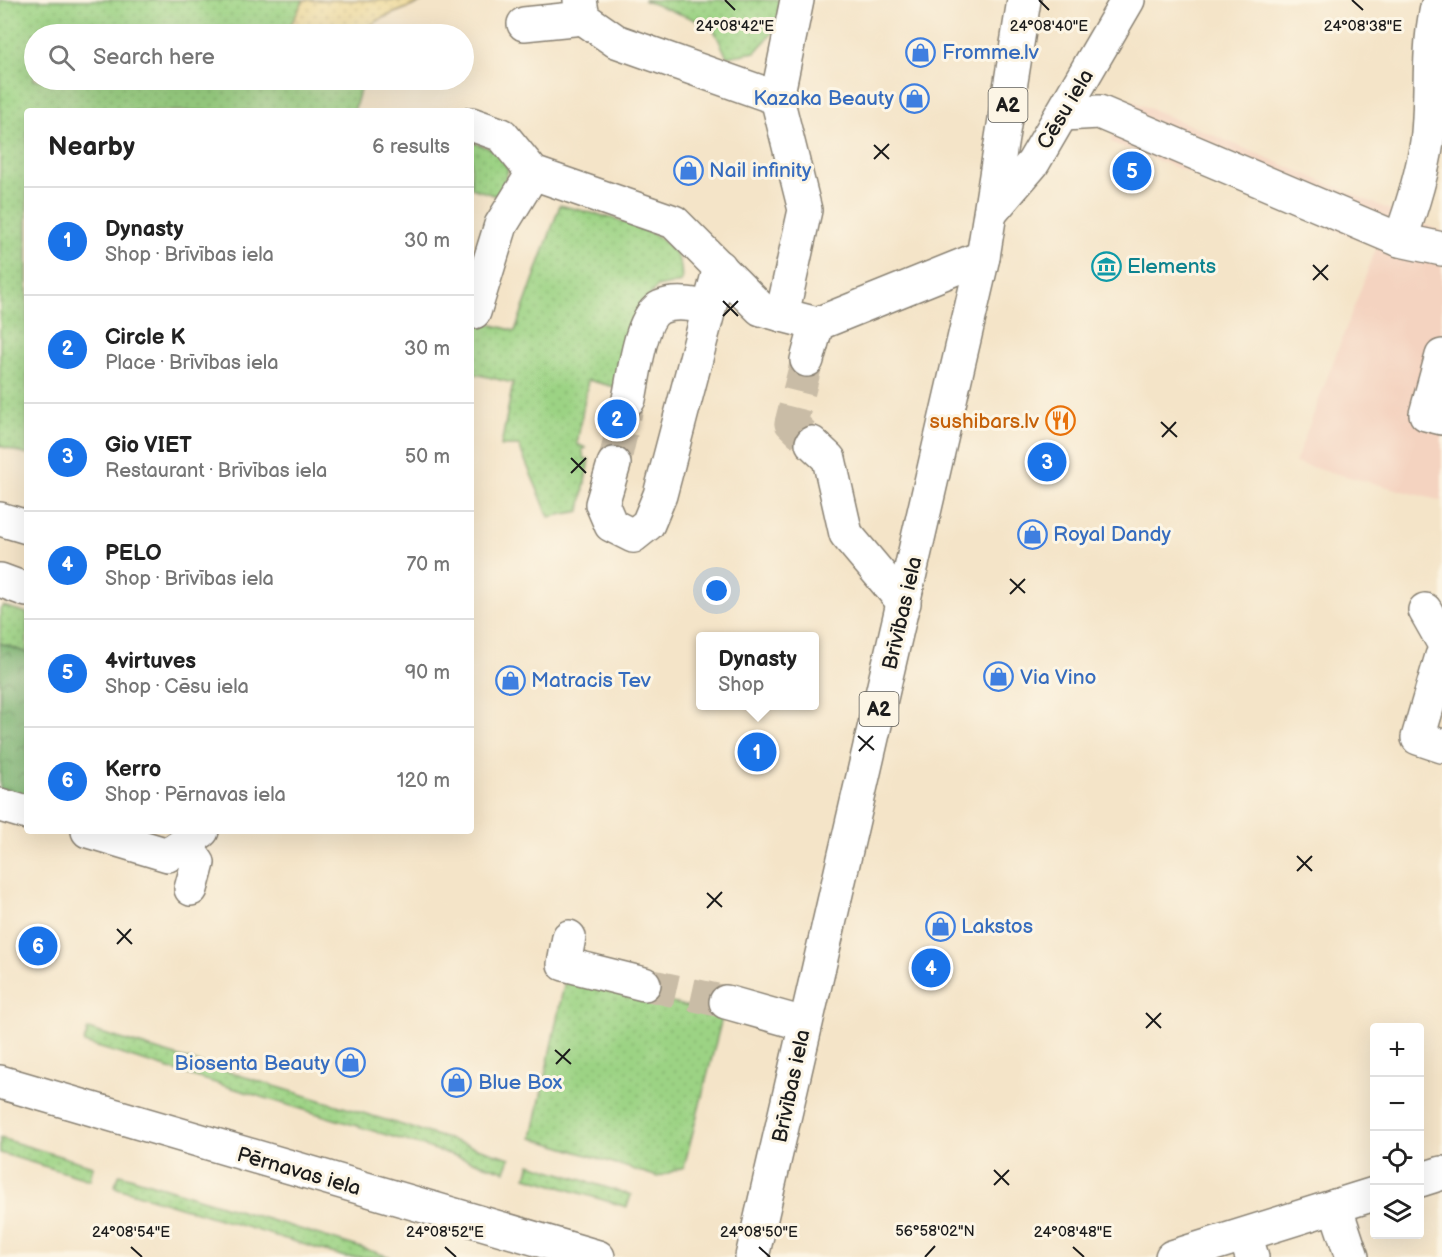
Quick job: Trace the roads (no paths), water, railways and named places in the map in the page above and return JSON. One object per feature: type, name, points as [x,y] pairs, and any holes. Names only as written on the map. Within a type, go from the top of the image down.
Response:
[{"type":"main road","points":[[782,315],[805,210],[777,98],[797,0]]},
{"type":"main road","name":"Brīvības iela","points":[[752,1257],[983,257],[1024,0]]},
{"type":"main road","name":"Cēsu iela","points":[[992,211],[1033,163],[1064,114],[1128,0]]},
{"type":"main road","points":[[1400,240],[1416,198],[1427,142],[1433,22],[1439,0]]},
{"type":"main road","points":[[524,24],[581,9],[616,41],[777,98]]},
{"type":"main road","points":[[1064,114],[1099,112],[1400,240],[1442,249]]},
{"type":"main road","points":[[474,125],[502,135],[533,173],[674,222],[761,309],[782,315],[817,324],[983,257]]},
{"type":"main road","points":[[474,312],[501,225],[533,173]]},
{"type":"main road","points":[[614,464],[602,504],[611,525],[633,536],[648,524],[660,495],[720,267]]},
{"type":"main road","points":[[628,399],[646,322],[659,308],[678,303],[708,307]]},
{"type":"main road","points":[[807,360],[817,324]]},
{"type":"main road","points":[[1442,356],[1426,414],[1442,418]]},
{"type":"main road","points":[[812,443],[830,459],[846,534],[904,603]]},
{"type":"main road","points":[[0,519],[24,526]]},
{"type":"main road","points":[[0,580],[24,589]]},
{"type":"main road","points":[[1425,610],[1442,640]]},
{"type":"main road","points":[[1442,656],[1418,738],[1442,746]]},
{"type":"main road","points":[[0,805],[24,812]]},
{"type":"main road","points":[[98,834],[168,855],[194,838],[198,863],[191,890]]},
{"type":"main road","points":[[569,937],[564,964],[644,984]]},
{"type":"main road","points":[[726,1002],[804,1024]]},
{"type":"main road","name":"Pērnavas iela","points":[[0,1083],[598,1257]]},
{"type":"main road","points":[[1424,1178],[1442,1173]]},
{"type":"main road","points":[[1172,1257],[1248,1246],[1335,1206],[1370,1195]]},
{"type":"main road","points":[[1335,1206],[1352,1257]]},
{"type":"tunnel","points":[[807,360],[791,423],[812,443]]},
{"type":"tunnel","points":[[614,464],[629,399]]},
{"type":"tunnel","points":[[644,984],[726,1002]]},
{"type":"place","name":"Fromme.lv","points":[[921,52]]},
{"type":"place","name":"Kazaka Beauty","points":[[915,98]]},
{"type":"place","name":"Nail infinity","points":[[688,170]]},
{"type":"place","name":"4virtuves","points":[[1132,171]]},
{"type":"place","name":"Elements","points":[[1106,266]]},
{"type":"place","name":"Circle K","points":[[617,419]]},
{"type":"place","name":"sushibars.lv","points":[[1060,421]]},
{"type":"place","name":"Gio VIET","points":[[1047,462]]},
{"type":"place","name":"Royal Dandy","points":[[1032,534]]},
{"type":"place","name":"Via Vino","points":[[999,677]]},
{"type":"place","name":"Matracis Tev","points":[[510,680]]},
{"type":"place","name":"Dynasty","points":[[757,752]]},
{"type":"place","name":"Lakstos","points":[[940,926]]},
{"type":"place","name":"Kerro","points":[[38,946]]},
{"type":"place","name":"PELO","points":[[931,968]]},
{"type":"place","name":"Biosenta Beauty","points":[[351,1063]]},
{"type":"place","name":"Blue Box","points":[[457,1082]]}]
